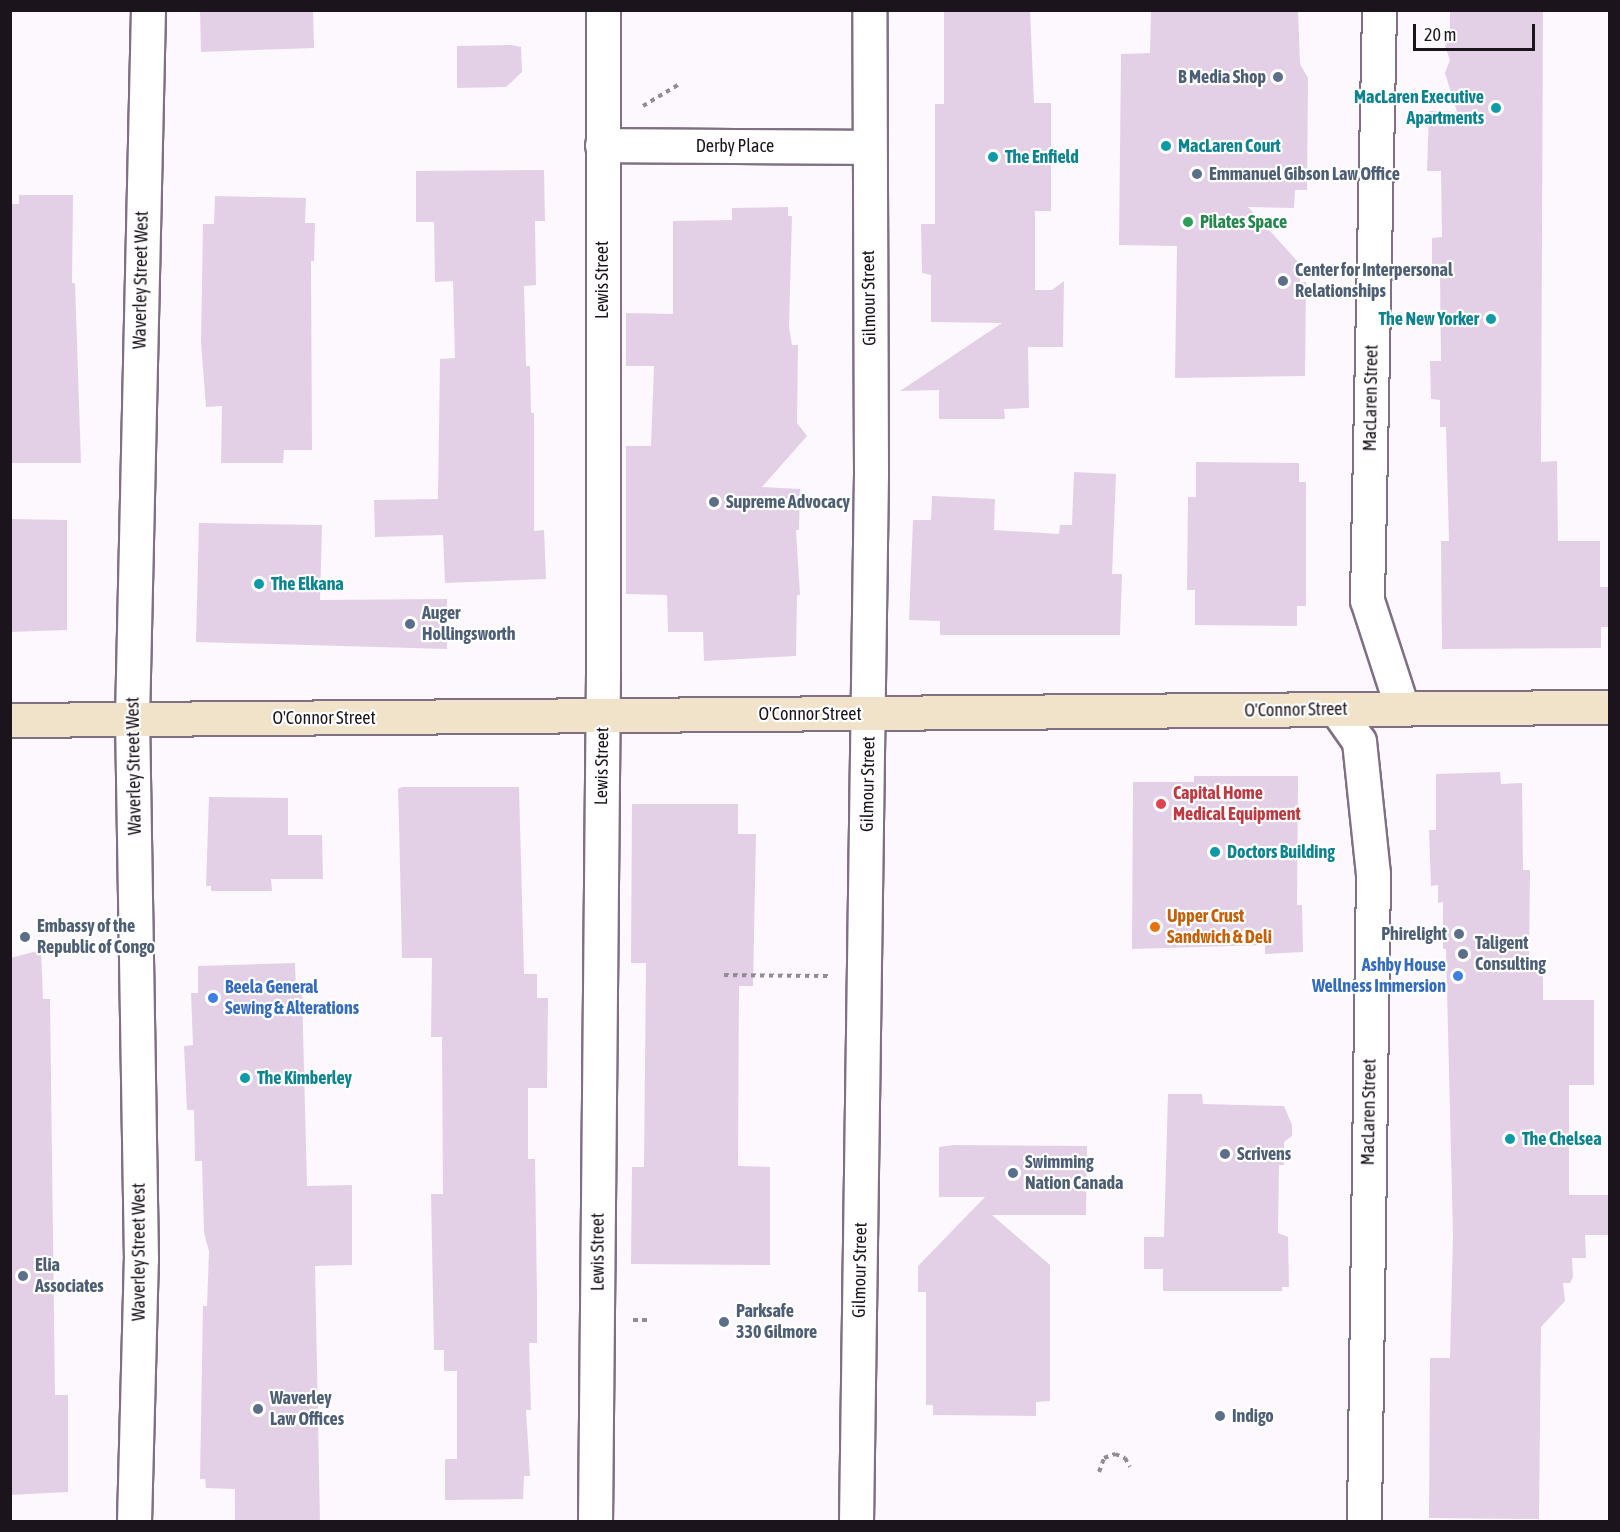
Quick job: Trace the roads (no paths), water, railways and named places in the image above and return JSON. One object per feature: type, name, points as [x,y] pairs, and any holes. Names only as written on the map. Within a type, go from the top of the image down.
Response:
[{"type":"main road","name":"O'Connor Street","points":[[10,720],[1610,707]]},
{"type":"street","name":"Waverley Street West","points":[[134,1521],[141,1258],[132,719],[148,10]]},
{"type":"street","name":"Lewis Street","points":[[595,1521],[602,716],[603,10]]},
{"type":"street","name":"Gilmour Street","points":[[856,1521],[869,714],[871,471],[867,147],[869,10]]},
{"type":"street","name":"MacLaren Street","points":[[1379,10],[1367,600],[1402,708]]},
{"type":"street","name":"Derby Place","points":[[602,145],[867,147]]},
{"type":"street","name":"MacLaren Street","points":[[1337,710],[1359,741],[1373,874],[1364,1521]]},
{"type":"place","name":"B Media Shop","points":[[1278,77]]},
{"type":"place","name":"MacLaren Executive Apartments","points":[[1496,108]]},
{"type":"place","name":"MacLaren Court","points":[[1166,146]]},
{"type":"place","name":"The Enfield","points":[[993,157]]},
{"type":"place","name":"Emmanuel Gibson Law Office","points":[[1197,174]]},
{"type":"place","name":"Pilates Space","points":[[1188,222]]},
{"type":"place","name":"Center for Interpersonal Relationships","points":[[1283,281]]},
{"type":"place","name":"The New Yorker","points":[[1491,319]]},
{"type":"place","name":"Supreme Advocacy","points":[[714,502]]},
{"type":"place","name":"The Elkana","points":[[259,584]]},
{"type":"place","name":"Auger Hollingsworth","points":[[410,624]]},
{"type":"place","name":"Capital Home Medical Equipment","points":[[1161,804]]},
{"type":"place","name":"Doctors Building","points":[[1215,852]]},
{"type":"place","name":"Upper Crust Sandwich & Deli","points":[[1155,927]]},
{"type":"place","name":"Phirelight","points":[[1459,934]]},
{"type":"place","name":"Embassy of the Republic of Congo","points":[[25,937]]},
{"type":"place","name":"Taligent Consulting","points":[[1463,954]]},
{"type":"place","name":"Ashby House Wellness Immersion","points":[[1458,976]]},
{"type":"place","name":"Beela General Sewing & Alterations","points":[[213,998]]},
{"type":"place","name":"The Kimberley","points":[[245,1078]]},
{"type":"place","name":"The Chelsea","points":[[1510,1139]]},
{"type":"place","name":"Scrivens","points":[[1225,1154]]},
{"type":"place","name":"Swimming Nation Canada","points":[[1013,1173]]},
{"type":"place","name":"Elia Associates","points":[[23,1276]]},
{"type":"place","name":"Parksafe 330 Gilmore","points":[[724,1322]]},
{"type":"place","name":"Waverley Law Offices","points":[[258,1409]]},
{"type":"place","name":"Indigo","points":[[1220,1416]]}]
